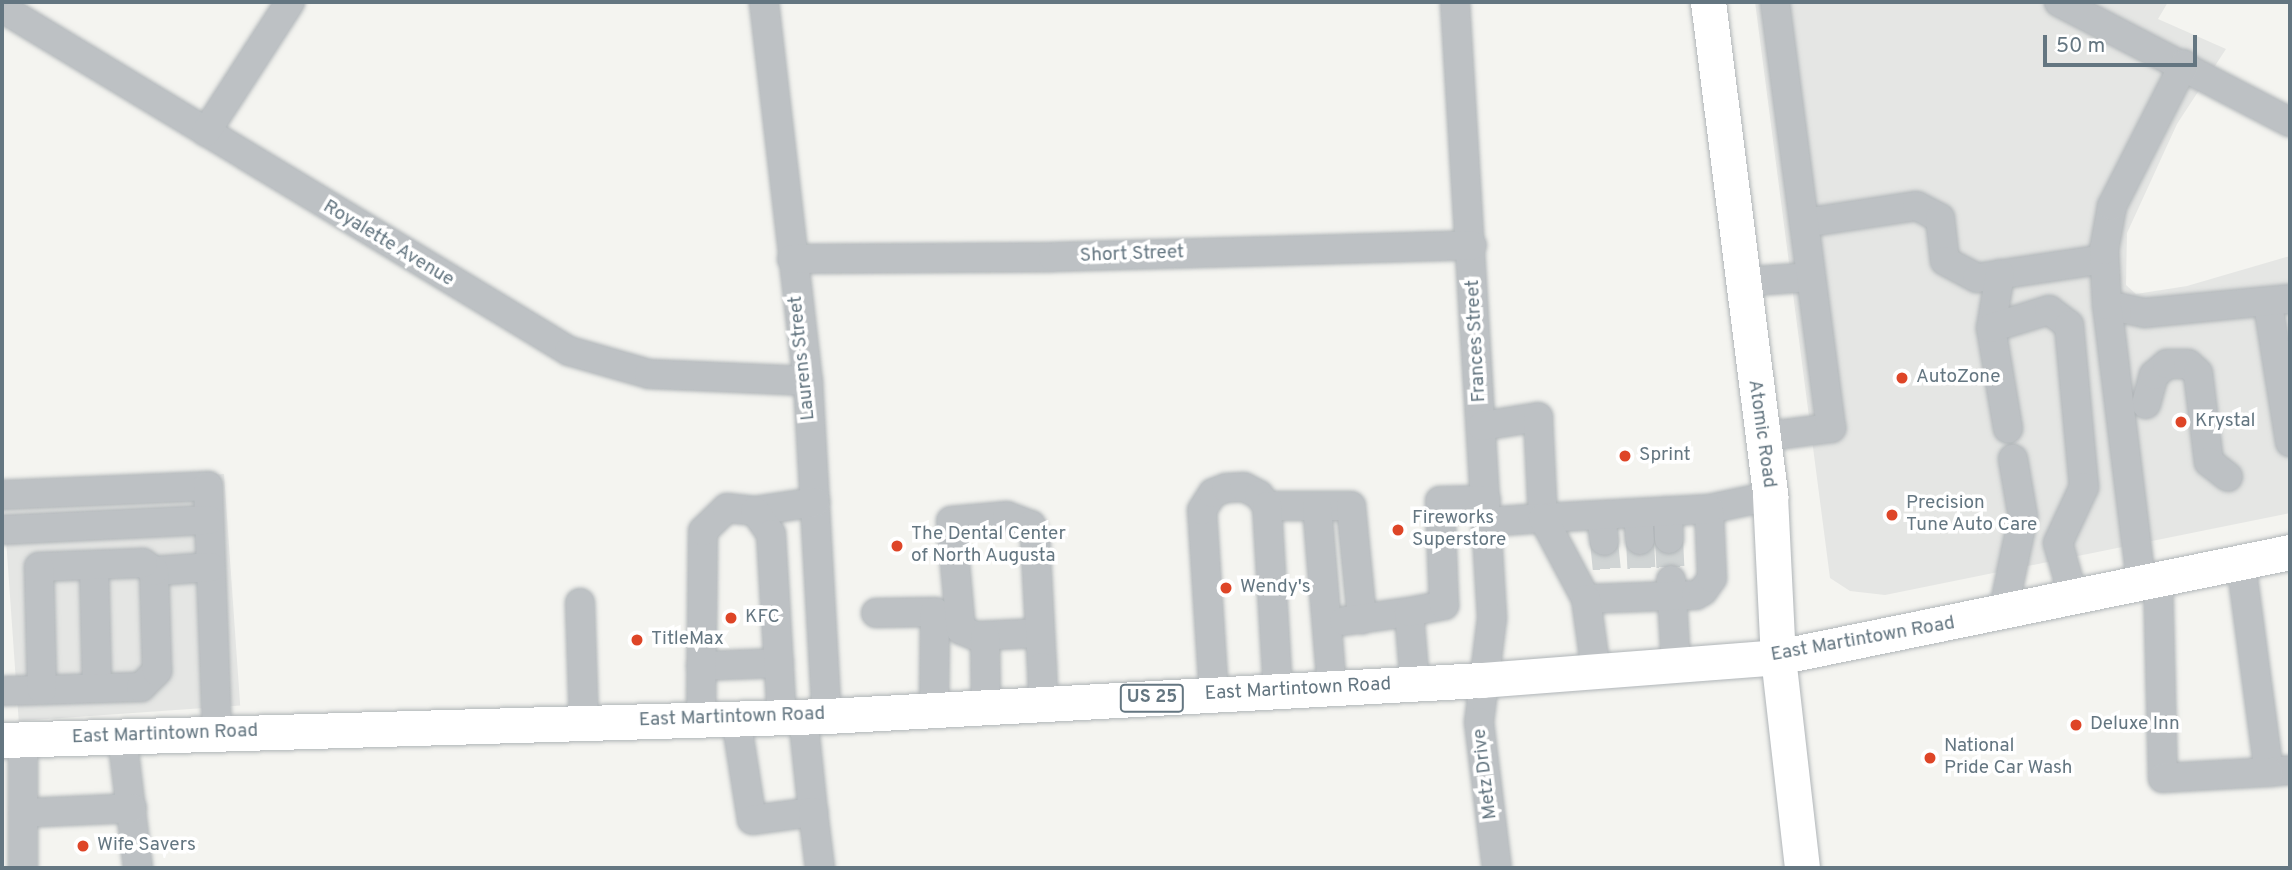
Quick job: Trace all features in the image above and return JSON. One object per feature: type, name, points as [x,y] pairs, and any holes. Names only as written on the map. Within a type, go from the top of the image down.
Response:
[{"type":"main road","name":"Atomic Road","points":[[1708,2],[1740,282],[1770,496],[1778,657],[1802,868]]},
{"type":"main road","name":"East Martintown Road","points":[[12,739],[804,717],[1481,680],[1778,657],[2290,552]]},
{"type":"street","points":[[206,132],[290,2]]},
{"type":"street","name":"Laurens Street","points":[[764,2],[808,381],[815,502],[804,717]]},
{"type":"street","name":"Frances Street","points":[[1455,2],[1472,245],[1492,618],[1481,680]]},
{"type":"street","points":[[1762,438],[1831,428],[1774,2]]},
{"type":"street","points":[[2059,2],[2184,64],[2290,122]]},
{"type":"street","name":"Royalette Avenue","points":[[2,8],[569,351],[649,374],[808,381]]},
{"type":"street","points":[[2184,64],[2112,205],[2104,259],[2106,305],[2150,579],[2163,778],[2280,771],[2241,563]]},
{"type":"street","points":[[1804,223],[1917,206],[1940,218],[1945,261],[1978,278],[2104,259]]},
{"type":"street","name":"Short Street","points":[[792,259],[1053,257],[1472,245]]},
{"type":"street","points":[[2039,269],[2049,310],[2069,325],[2084,487],[2058,543],[2073,596]]},
{"type":"street","points":[[2000,274],[1991,328],[2008,429]]},
{"type":"street","points":[[1740,282],[1811,277]]},
{"type":"street","points":[[2106,305],[2144,313],[2279,302],[2290,442]]},
{"type":"street","points":[[1991,328],[2049,310]]},
{"type":"street","points":[[2146,404],[2154,375],[2167,364],[2188,364],[2198,373],[2209,462],[2228,477]]},
{"type":"street","points":[[1482,426],[1538,417],[1543,518],[1601,593],[1597,671]]},
{"type":"street","points":[[2003,612],[2023,517],[2013,458]]},
{"type":"street","points":[[2,495],[208,486],[217,733]]},
{"type":"street","points":[[1214,695],[1202,510],[1213,493],[1226,488],[1244,487],[1259,495],[1267,506],[1278,691]]},
{"type":"street","points":[[1327,624],[1444,605],[1440,501],[1486,511],[1603,528],[1668,525],[1709,509],[1770,496]]},
{"type":"street","points":[[701,720],[703,531],[727,508],[755,511],[815,502]]},
{"type":"street","points":[[1267,506],[1351,506],[1362,619]]},
{"type":"street","points":[[1317,506],[1332,689]]},
{"type":"street","points":[[1601,593],[1671,588],[1696,595],[1712,578],[1709,509]]},
{"type":"street","points":[[755,511],[771,534],[779,663],[804,717],[820,868]]},
{"type":"street","points":[[1040,633],[966,636],[959,626],[951,521],[1007,516],[1031,525],[1040,633],[1043,704]]},
{"type":"street","points":[[2,530],[209,520]]},
{"type":"street","points":[[38,528],[41,690]]},
{"type":"street","points":[[39,567],[143,563],[154,571],[211,567]]},
{"type":"street","points":[[94,565],[97,688]]},
{"type":"street","points":[[2,691],[141,687],[157,671],[154,571]]},
{"type":"street","points":[[1671,588],[1676,665]]},
{"type":"street","points":[[580,603],[584,723]]},
{"type":"street","points":[[876,613],[935,612],[934,710]]},
{"type":"street","points":[[1409,612],[1415,684]]},
{"type":"street","points":[[985,636],[986,707]]},
{"type":"street","points":[[701,666],[779,663]]},
{"type":"street","name":"Metz Drive","points":[[1481,680],[1479,722],[1497,868]]},
{"type":"street","points":[[736,719],[752,820],[813,812]]},
{"type":"street","points":[[122,736],[138,868]]},
{"type":"street","points":[[12,739],[23,813],[23,868]]},
{"type":"street","points":[[23,813],[132,808]]},
{"type":"shaded area","points":[[1755,2],[2168,2],[2158,19],[2226,49],[2177,124],[2127,233],[2126,285],[2136,294],[2187,286],[2290,256],[2290,513],[1885,595],[1850,591],[1830,578]]},
{"type":"shaded area","points":[[224,474],[240,705],[19,721],[3,489]]},
{"type":"tunnel","points":[[1669,539],[1671,580]]},
{"type":"tunnel","points":[[1640,540],[1642,581]]},
{"type":"tunnel","points":[[1604,541],[1608,582]]},
{"type":"place","name":"AutoZone","points":[[1902,378]]},
{"type":"place","name":"Krystal","points":[[2181,422]]},
{"type":"place","name":"Sprint","points":[[1625,456]]},
{"type":"place","name":"Precision Tune Auto Care","points":[[1892,515]]},
{"type":"place","name":"Fireworks Superstore","points":[[1398,530]]},
{"type":"place","name":"The Dental Center of North Augusta","points":[[897,546]]},
{"type":"place","name":"Wendy's","points":[[1226,588]]},
{"type":"place","name":"KFC","points":[[731,618]]},
{"type":"place","name":"TitleMax","points":[[637,640]]},
{"type":"place","name":"Deluxe Inn","points":[[2076,725]]},
{"type":"place","name":"National Pride Car Wash","points":[[1930,758]]},
{"type":"place","name":"Wife Savers","points":[[83,846]]}]
